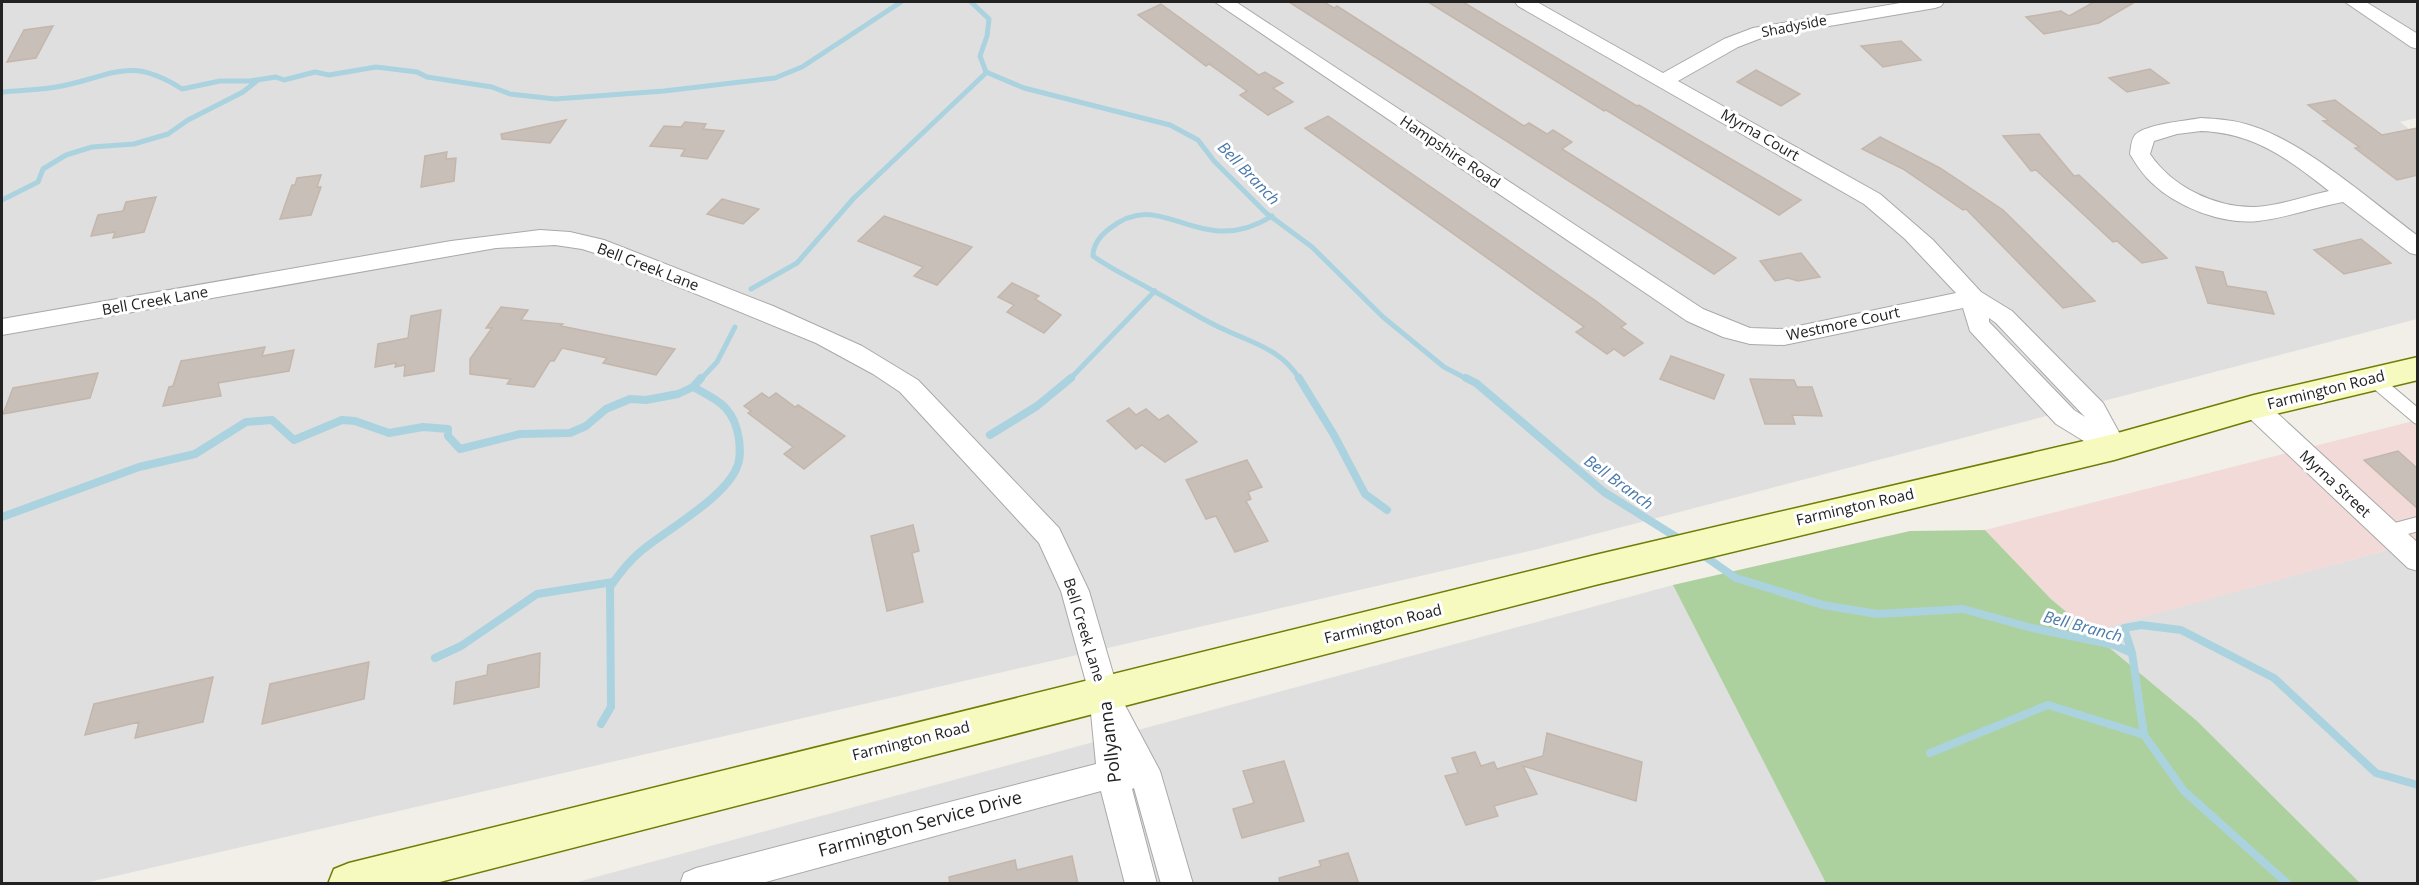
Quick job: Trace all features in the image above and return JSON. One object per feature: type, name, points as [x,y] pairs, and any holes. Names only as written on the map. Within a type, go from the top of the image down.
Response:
[{"type":"main road","name":"Farmington Road","points":[[349,884],[1596,570],[2114,447],[2254,407],[2418,368]]},
{"type":"street","name":"Hampshire Road","points":[[1224,2],[1652,286]]},
{"type":"street","name":"Myrna Court","points":[[1524,2],[1872,199],[1910,229],[1933,251],[1973,298],[2004,317],[2094,410],[2114,447]]},
{"type":"street","name":"Shadyside","points":[[1663,81],[1731,43],[1760,32],[1935,2]]},
{"type":"street","points":[[2354,2],[2418,43]]},
{"type":"street","points":[[2347,194],[2255,214],[2233,212],[2192,200],[2174,189],[2146,166],[2140,154],[2143,140],[2153,133],[2195,124],[2232,128],[2261,135],[2287,148],[2418,248]]},
{"type":"street","name":"Bell Creek Lane","points":[[2,327],[452,248],[517,239],[569,239],[606,249],[774,316],[850,350],[884,368],[909,386],[1049,536],[1075,591],[1104,693]]},
{"type":"street","name":"Westmore Court","points":[[1652,286],[1717,326],[1766,338],[1784,337],[1973,298]]},
{"type":"street","name":"Myrna Street","points":[[2254,407],[2418,560]]},
{"type":"street","name":"Pollyanna","points":[[1104,693],[1144,771],[1177,884]]},
{"type":"street","name":"Pollyanna","points":[[1104,693],[1112,774],[1141,884]]},
{"type":"street","name":"Farmington Service Drive","points":[[696,884],[1112,774],[1128,776],[1144,771]]},
{"type":"lane","points":[[2372,378],[2418,417]]},
{"type":"lane","points":[[2387,532],[2418,524]]},
{"type":"shaded area","points":[[2,2],[2417,2],[2417,118],[2400,122],[2417,135],[2417,319],[1538,549],[85,883],[2,884]]},
{"type":"shaded area","points":[[2417,420],[2417,542],[2090,632],[2051,599],[1985,530]]},
{"type":"shaded area","points":[[2417,542],[2417,883],[570,884],[1673,585],[2069,637]]},
{"type":"green space","points":[[1985,530],[2051,599],[2197,721],[2360,883],[1826,883],[1673,585],[1910,531]]},
{"type":"building","points":[[1289,2],[1324,2],[1334,8],[1337,6],[1524,126],[1529,123],[1547,134],[1553,130],[1572,142],[1562,149],[1736,258],[1714,274]]},
{"type":"building","points":[[1428,2],[1463,2],[1801,200],[1779,215],[1606,110],[1604,111]]},
{"type":"building","points":[[2094,2],[2135,2],[2099,23],[2044,34],[2026,17],[2061,11],[2069,16]]},
{"type":"building","points":[[1161,4],[1259,75],[1265,72],[1283,83],[1273,88],[1293,102],[1268,115],[1240,95],[1247,91],[1209,64],[1206,66],[1138,15]]},
{"type":"building","points":[[53,26],[36,58],[7,62],[24,30]]},
{"type":"building","points":[[1901,41],[1921,60],[1883,67],[1861,46]]},
{"type":"building","points":[[2150,69],[2169,83],[2127,92],[2109,78]]},
{"type":"building","points":[[1756,70],[1800,94],[1781,106],[1737,82]]},
{"type":"building","points":[[2335,100],[2382,135],[2418,128],[2418,175],[2397,180],[2355,148],[2359,147],[2323,121],[2328,120],[2308,105]]},
{"type":"building","points":[[1328,116],[1596,301],[1626,324],[1621,327],[1643,343],[1624,356],[1614,349],[1607,354],[1576,332],[1584,327],[1305,128]]},
{"type":"building","points":[[566,120],[550,143],[502,139],[501,134]]},
{"type":"building","points":[[685,122],[706,124],[703,129],[724,131],[707,159],[681,156],[685,149],[650,146],[664,126],[681,127]]},
{"type":"building","points":[[2039,134],[2074,176],[2079,175],[2167,258],[2142,263],[2117,241],[2113,242],[2036,170],[2031,171],[2003,136]]},
{"type":"building","points":[[1880,137],[1940,168],[2003,210],[2095,301],[2063,308],[1966,209],[1963,210],[1903,169],[1862,149]]},
{"type":"building","points":[[447,152],[446,159],[456,158],[454,181],[421,187],[425,156]]},
{"type":"building","points":[[321,175],[317,187],[321,187],[311,215],[280,219],[292,185],[295,185],[297,178]]},
{"type":"building","points":[[156,197],[144,232],[113,238],[115,232],[91,236],[98,215],[123,211],[126,202]]},
{"type":"building","points":[[722,199],[759,209],[743,224],[707,214]]},
{"type":"building","points":[[884,216],[972,247],[937,285],[914,276],[923,267],[858,241]]},
{"type":"building","points":[[2361,239],[2391,263],[2344,274],[2314,250]]},
{"type":"building","points":[[1801,253],[1820,277],[1798,281],[1788,278],[1775,281],[1760,261]]},
{"type":"building","points":[[2196,267],[2223,272],[2227,286],[2266,292],[2274,314],[2208,303]]},
{"type":"building","points":[[1012,283],[1039,296],[1035,299],[1061,315],[1044,333],[1007,312],[1014,305],[998,297]]},
{"type":"building","points":[[501,307],[528,310],[521,320],[563,324],[561,326],[675,349],[656,375],[603,363],[607,358],[562,348],[554,361],[550,361],[534,387],[507,384],[511,379],[470,374],[470,359],[492,328],[486,328]]},
{"type":"building","points":[[441,310],[434,371],[404,376],[405,365],[395,367],[396,363],[375,367],[378,344],[408,338],[411,316]]},
{"type":"building","points":[[265,347],[262,356],[294,350],[289,371],[218,383],[221,396],[163,406],[169,387],[173,386],[181,361]]},
{"type":"building","points":[[1671,356],[1724,375],[1714,399],[1660,379]]},
{"type":"building","points":[[98,373],[90,398],[3,414],[13,388]]},
{"type":"building","points":[[1750,379],[1794,380],[1797,387],[1812,387],[1822,416],[1792,415],[1795,424],[1765,424]]},
{"type":"building","points":[[762,393],[769,398],[776,393],[795,407],[798,405],[845,436],[804,469],[784,454],[793,447],[748,413],[751,411],[744,406]]},
{"type":"building","points":[[1129,408],[1136,415],[1146,409],[1159,420],[1168,415],[1197,442],[1165,462],[1142,445],[1136,449],[1107,421]]},
{"type":"building","points":[[2398,451],[2418,469],[2418,509],[2364,460]]},
{"type":"building","points":[[1247,460],[1262,487],[1248,492],[1251,499],[1246,501],[1268,541],[1235,552],[1216,516],[1206,519],[1186,480]]},
{"type":"building","points":[[913,525],[919,551],[912,553],[923,602],[887,611],[871,536]]},
{"type":"building","points":[[540,653],[539,687],[454,704],[456,682],[487,675],[488,665]]},
{"type":"building","points":[[369,662],[364,699],[262,724],[270,684]]},
{"type":"building","points":[[213,677],[203,722],[135,738],[139,722],[85,735],[94,704]]},
{"type":"building","points":[[1547,733],[1642,762],[1636,801],[1523,766],[1537,794],[1494,806],[1498,816],[1466,825],[1445,776],[1458,773],[1452,758],[1475,752],[1481,766],[1494,762],[1497,769],[1543,756]]},
{"type":"building","points":[[1284,761],[1304,821],[1242,838],[1233,809],[1254,803],[1243,771]]},
{"type":"building","points":[[1348,853],[1359,884],[1280,884],[1279,878],[1321,866],[1319,861]]},
{"type":"building","points":[[1072,856],[1078,884],[950,884],[949,877],[1015,860],[1017,870]]},
{"type":"waterway","points":[[2,92],[55,87],[122,71],[149,73],[182,89],[220,81],[250,81],[276,77],[284,80],[315,72],[329,75],[376,67],[417,72],[427,77],[492,87],[510,94],[555,99],[664,91],[775,78],[802,67],[901,2]]},
{"type":"waterway","name":"Bell Branch","points":[[971,2],[989,19],[987,36],[980,56],[987,72]]},
{"type":"waterway","points":[[751,289],[797,263],[854,198],[987,72]]},
{"type":"waterway","name":"Bell Branch","points":[[987,72],[1024,88],[1170,125],[1198,140],[1214,161],[1271,217]]},
{"type":"waterway","points":[[2,200],[38,182],[43,169],[66,155],[92,147],[134,144],[168,134],[188,120],[243,92],[258,80]]},
{"type":"waterway","points":[[1154,292],[1093,256],[1100,237],[1124,220],[1137,215],[1163,217],[1219,231],[1247,228],[1271,217]]},
{"type":"waterway","name":"Bell Branch","points":[[1271,217],[1312,247],[1383,317],[1444,367],[1469,380]]},
{"type":"waterway","points":[[1071,378],[1154,292]]},
{"type":"waterway","points":[[1154,292],[1205,320],[1275,354],[1293,369],[1300,380]]},
{"type":"waterway","points":[[700,380],[717,362],[735,327]]},
{"type":"waterway","points":[[693,387],[701,378]]},
{"type":"waterway","points":[[990,435],[1037,406],[1071,378]]},
{"type":"waterway","points":[[1299,378],[1334,435],[1365,494],[1387,510]]},
{"type":"waterway","name":"Bell Branch","points":[[1466,378],[1476,383],[1604,492],[1681,540]]},
{"type":"waterway","points":[[2,517],[139,467],[195,454],[246,422],[272,420],[294,440],[342,420],[355,421],[389,433],[423,427],[448,429],[448,436],[460,449],[520,434],[570,433],[586,426],[606,409],[630,399],[646,400],[678,394],[693,387]]},
{"type":"waterway","points":[[601,724],[611,707],[610,587],[640,552],[708,502],[730,479],[738,464],[739,439],[737,428],[729,412],[718,401],[693,387]]},
{"type":"waterway","name":"Bell Branch","points":[[1700,553],[1736,578],[1823,605],[1877,614],[1963,609],[2032,628],[2114,645],[2132,653]]},
{"type":"waterway","points":[[435,658],[461,646],[537,594],[613,582]]},
{"type":"waterway","points":[[2132,653],[2124,628],[2141,625],[2181,630],[2274,678],[2376,773],[2418,785]]},
{"type":"waterway","name":"Bell Branch","points":[[2132,653],[2144,735]]},
{"type":"waterway","points":[[1930,753],[2048,705],[2144,735]]},
{"type":"waterway","name":"Bell Branch","points":[[2144,735],[2184,791],[2288,884]]}]
